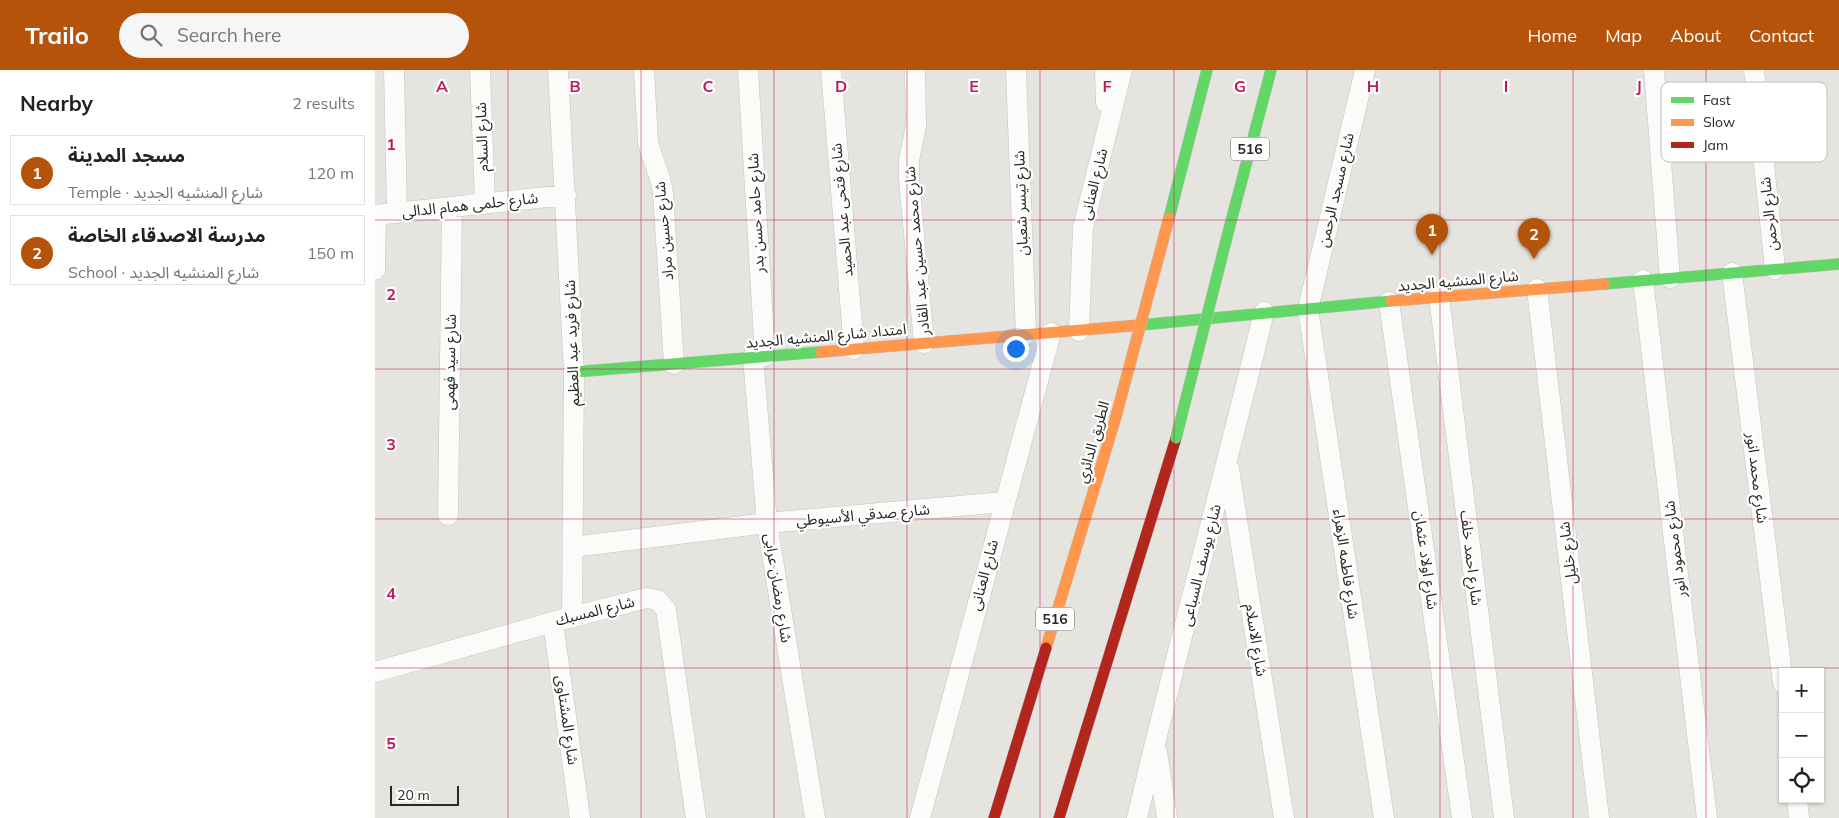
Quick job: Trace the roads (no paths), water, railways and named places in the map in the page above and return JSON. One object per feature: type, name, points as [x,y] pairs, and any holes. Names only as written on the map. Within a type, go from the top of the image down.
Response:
[{"type":"main road","name":"الطريق الدائري","points":[[994,818],[1115,420],[1207,70]]},
{"type":"main road","name":"516","points":[[1059,818],[1176,438],[1271,70]]},
{"type":"main road","name":"شارع المنشيه الجديد","points":[[1079,331],[1264,312],[1839,264]]},
{"type":"main road","name":"امتداد شارع المنشيه الجديد","points":[[574,372],[1079,331]]},
{"type":"street","points":[[394,70],[397,213]]},
{"type":"street","name":"شارع السلام","points":[[480,70],[485,204]]},
{"type":"street","name":"شارع فريد عبد العظيم","points":[[558,70],[574,372],[573,547],[562,619]]},
{"type":"street","name":"شارع حسين مراد","points":[[644,70],[648,142],[650,153],[661,178],[663,193],[674,364]]},
{"type":"street","name":"شارع حامد حسن بدر","points":[[748,70],[759,357]]},
{"type":"street","name":"شارع فتحى عبد الحميد","points":[[831,70],[854,349]]},
{"type":"street","name":"شارع محمد حسين عبد القادر","points":[[915,70],[916,126],[909,160],[909,179],[924,343]]},
{"type":"street","name":"شارع تيسر شعبان","points":[[1017,70],[1026,335]]},
{"type":"street","points":[[1105,70],[1107,130]]},
{"type":"street","name":"شارع العنانى","points":[[1079,331],[1083,228],[1121,70]]},
{"type":"street","name":"شارع مسجد الرحمن","points":[[1308,309],[1365,70]]},
{"type":"street","points":[[1654,70],[1661,161]]},
{"type":"street","points":[[1661,162],[1670,278]]},
{"type":"street","name":"شارع الرحمن","points":[[1764,162],[1775,269]]},
{"type":"street","name":"شارع حلمى همام الدالى","points":[[375,215],[566,195]]},
{"type":"street","name":"شارع سيد فهمى","points":[[448,515],[452,208]]},
{"type":"street","points":[[375,215],[375,270]]},
{"type":"street","name":"شارع محمد انور","points":[[1732,273],[1781,668]]},
{"type":"street","name":"شارع محمود انور","points":[[1643,280],[1707,818]]},
{"type":"street","name":"شارع خليل","points":[[1537,289],[1599,818]]},
{"type":"street","name":"شارع احمد خلف","points":[[1439,298],[1504,818]]},
{"type":"street","name":"شارع اولاد عثمان","points":[[1389,302],[1462,818]]},
{"type":"street","name":"شارع فاطمه الزهراء","points":[[1308,309],[1383,818]]},
{"type":"street","name":"شارع يوسف السباعى","points":[[1137,818],[1264,312]]},
{"type":"street","name":"شارع العنانى","points":[[920,818],[1051,333]]},
{"type":"street","name":"شارع رمضان عرابى","points":[[759,357],[767,523],[815,818]]},
{"type":"street","name":"شارع الاسلام","points":[[1228,461],[1284,818]]},
{"type":"street","name":"شارع صدقي الأسيوطي","points":[[573,547],[767,523],[1004,502]]},
{"type":"street","name":"شارع المسبك","points":[[375,672],[562,619],[646,598],[658,600],[666,610],[696,818]]},
{"type":"street","name":"شارع المشتاوى","points":[[562,619],[580,818]]},
{"type":"street","points":[[1156,740],[1167,818]]},
{"type":"street","points":[[1797,803],[1799,818]]},
{"type":"place","name":"مسجد المدينة","points":[[1432,255]]},
{"type":"place","name":"مدرسة الاصدقاء الخاصة","points":[[1534,259]]}]
